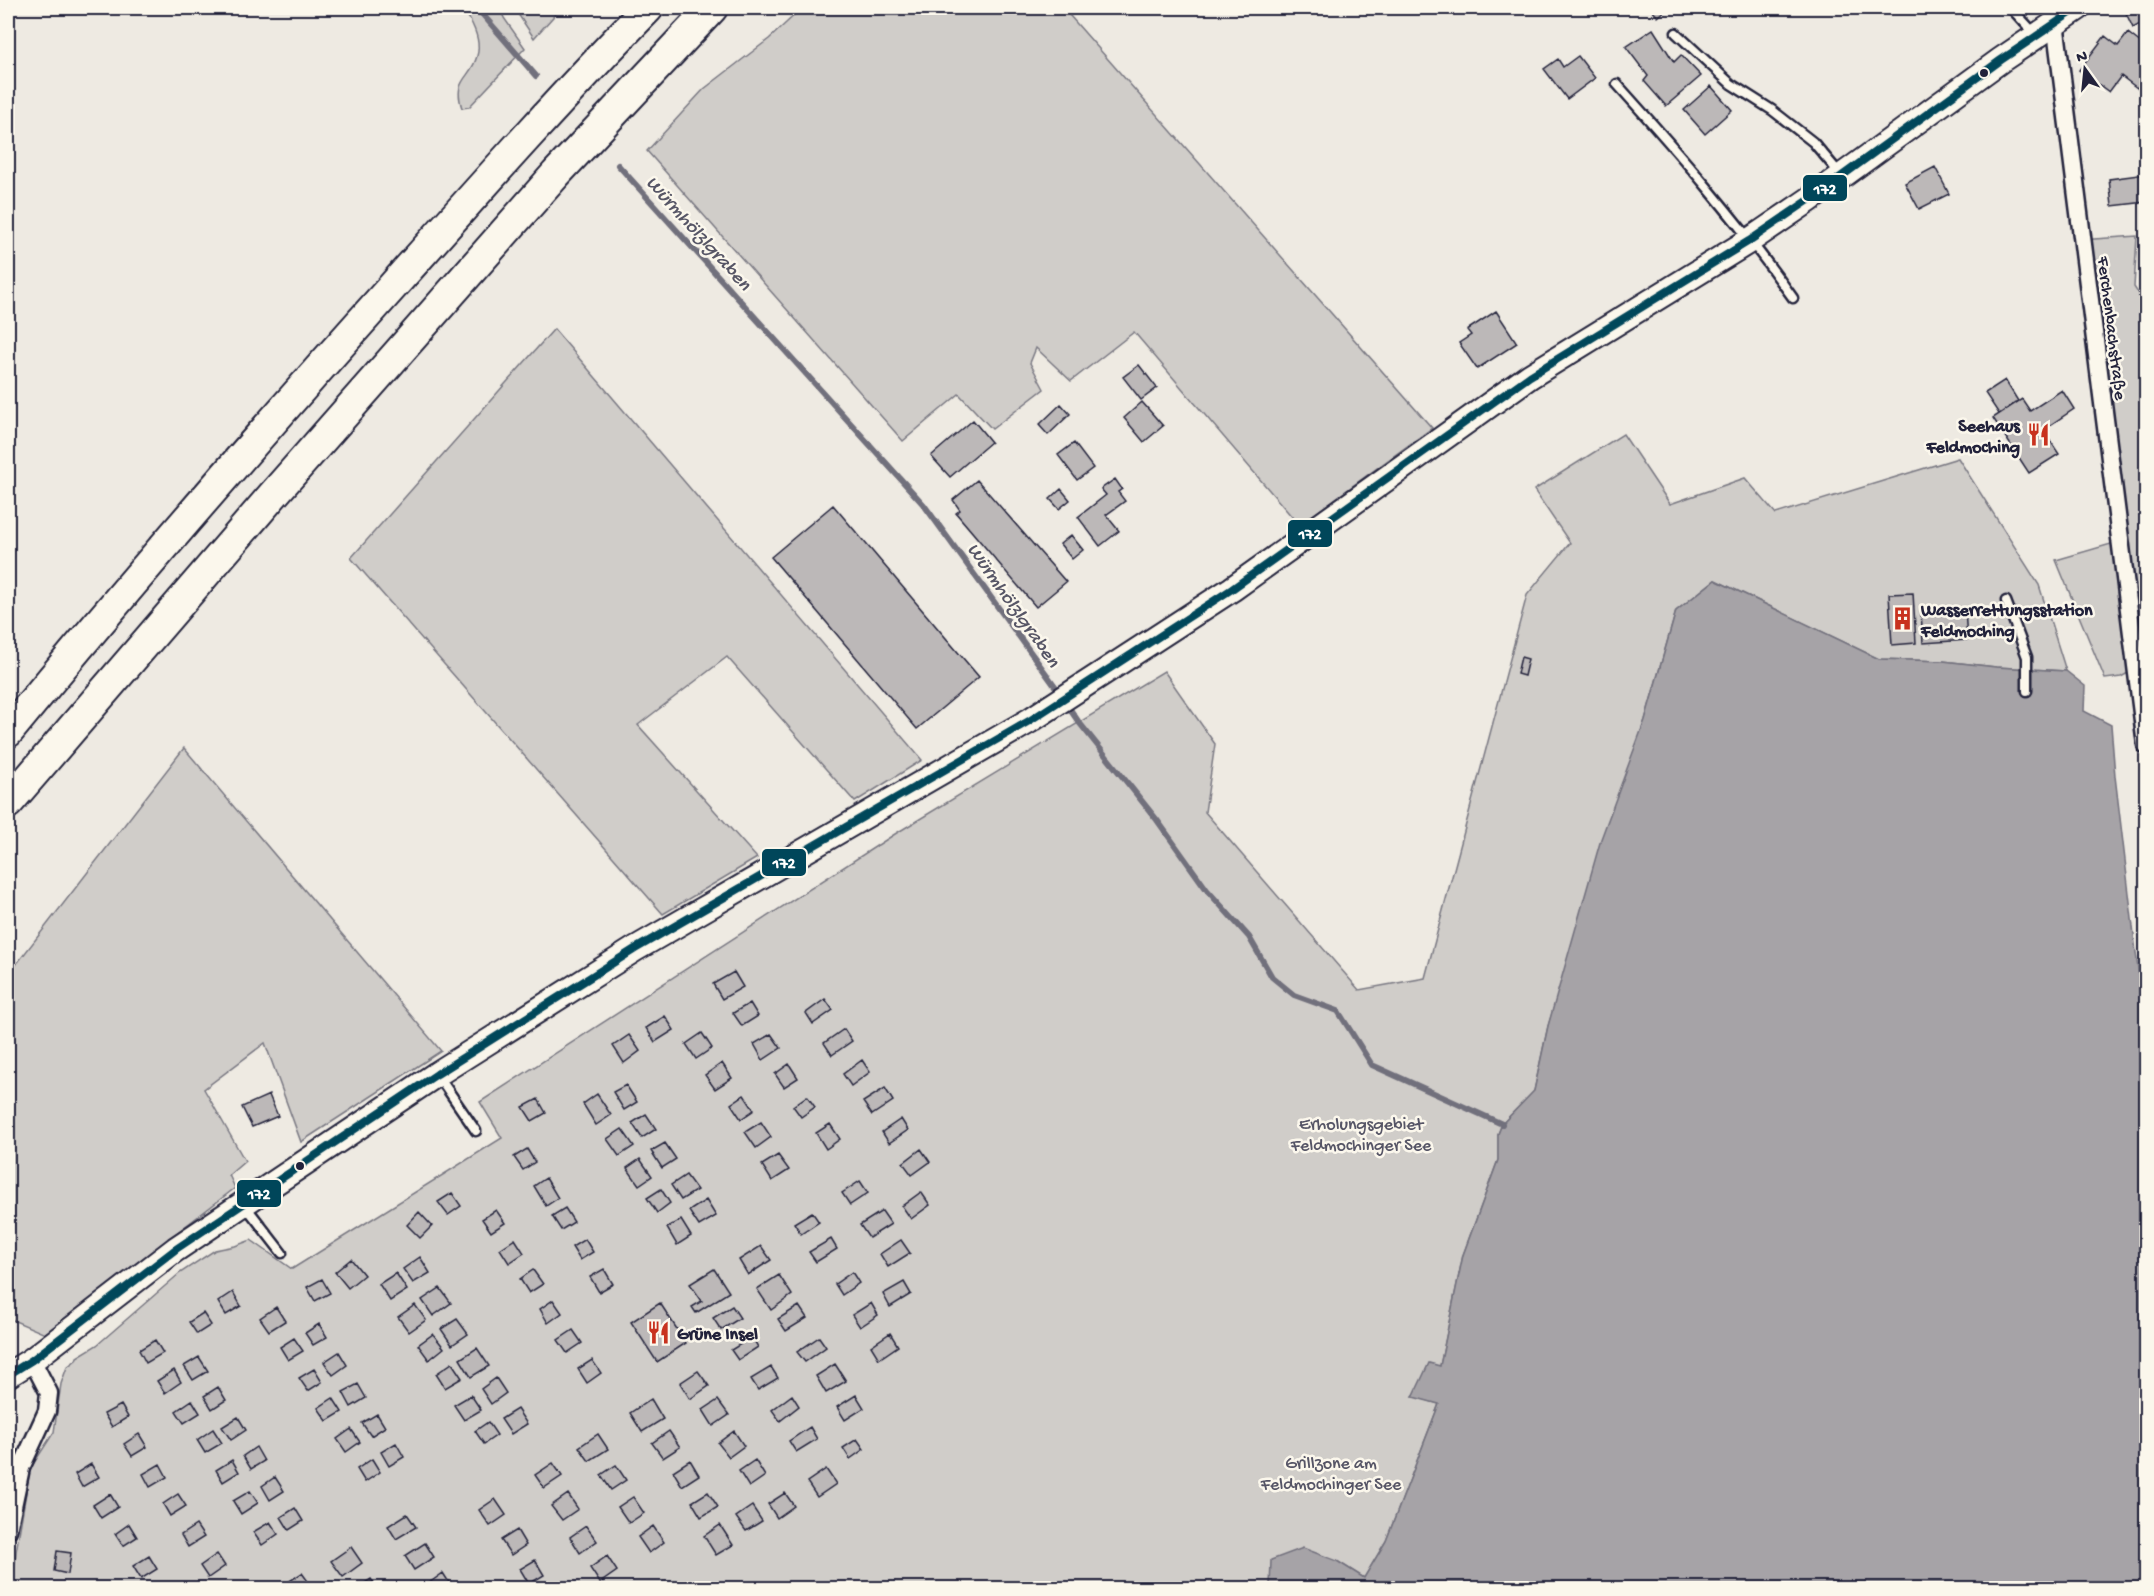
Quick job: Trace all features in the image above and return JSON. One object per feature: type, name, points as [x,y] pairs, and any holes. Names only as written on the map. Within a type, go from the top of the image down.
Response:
[{"type":"highway","points":[[8,732],[82,642],[288,403],[493,174],[648,8]]},
{"type":"highway","points":[[8,803],[272,496],[533,201],[712,8]]},
{"type":"street","points":[[8,1375],[32,1360],[176,1249],[437,1074],[635,949],[1045,711],[1232,589],[1530,376],[1749,241],[2045,29],[2078,8]]},
{"type":"street","name":"Ferchenbachstraße","points":[[2045,29],[2141,658],[2146,745]]},
{"type":"street","points":[[8,1530],[21,1468],[47,1411],[49,1394],[32,1360]]},
{"type":"lane","points":[[2011,8],[2045,29]]},
{"type":"lane","points":[[1676,33],[1731,84],[1772,110],[1813,142],[1842,176]]},
{"type":"lane","points":[[1617,84],[1668,141],[1761,253],[1793,298]]},
{"type":"lane","points":[[2006,601],[2027,657],[2027,691]]},
{"type":"lane","points":[[437,1074],[476,1131]]},
{"type":"lane","points":[[244,1203],[282,1253]]},
{"type":"green space","points":[[461,8],[500,8],[504,18],[525,48],[469,107],[462,108],[459,91],[474,64],[478,43],[475,30]]},
{"type":"green space","points":[[514,8],[561,8],[534,38]]},
{"type":"green space","points":[[802,8],[1063,8],[1432,428],[1299,525],[1134,332],[1071,381],[1036,348],[1030,363],[1044,389],[992,429],[959,394],[903,441],[647,151],[704,89],[769,39]]},
{"type":"green space","points":[[2137,236],[2134,287],[2146,305],[2146,663],[2121,677],[2105,679],[2056,560],[2118,542],[2080,240]]},
{"type":"green space","points":[[554,329],[922,760],[855,802],[727,657],[638,725],[757,858],[663,914],[351,558]]},
{"type":"green space","points":[[1623,434],[1670,504],[1745,478],[1776,514],[1958,458],[2039,585],[2066,671],[1943,661],[1879,659],[1715,580],[1676,611],[1645,720],[1548,1026],[1534,1091],[1502,1124],[1498,1134],[1498,1160],[1463,1255],[1440,1366],[1413,1396],[1439,1404],[1386,1541],[1364,1578],[1337,1561],[1272,1560],[1270,1588],[12,1588],[30,1469],[54,1432],[61,1384],[67,1367],[77,1357],[97,1345],[180,1273],[215,1250],[251,1240],[292,1269],[502,1138],[480,1102],[895,834],[1164,671],[1215,744],[1205,812],[1359,990],[1425,978],[1527,595],[1570,543],[1534,490]]},
{"type":"green space","points":[[184,748],[441,1051],[301,1142],[265,1043],[204,1089],[245,1161],[229,1175],[235,1188],[45,1334],[8,1318],[8,975]]},
{"type":"shaded area","points":[[1715,580],[1879,659],[1943,661],[2066,671],[2085,686],[2084,711],[2111,725],[2146,1036],[2146,1588],[1270,1588],[1271,1560],[1303,1548],[1337,1561],[1364,1578],[1386,1541],[1439,1404],[1413,1397],[1429,1363],[1440,1366],[1463,1255],[1498,1160],[1498,1134],[1502,1124],[1534,1091],[1548,1026],[1601,839],[1645,720],[1676,611]]},
{"type":"building","points":[[1650,8],[1668,8],[1658,17]]},
{"type":"building","points":[[2143,8],[2146,21],[2133,28],[2125,11]]},
{"type":"building","points":[[1653,29],[1674,62],[1681,55],[1701,76],[1666,106],[1644,81],[1648,76],[1626,47]]},
{"type":"building","points":[[2128,33],[2146,47],[2146,75],[2137,88],[2121,76],[2109,92],[2079,70],[2105,36],[2118,46]]},
{"type":"building","points":[[1578,56],[1595,78],[1567,99],[1544,69],[1558,59],[1563,67]]},
{"type":"building","points":[[1711,86],[1732,110],[1705,134],[1684,110]]},
{"type":"building","points":[[1935,167],[1949,194],[1919,209],[1905,183]]},
{"type":"building","points":[[2146,174],[2146,202],[2112,206],[2109,179]]},
{"type":"building","points":[[1496,311],[1517,343],[1477,369],[1459,343],[1471,335],[1467,330]]},
{"type":"building","points":[[1139,365],[1157,388],[1141,400],[1123,377]]},
{"type":"building","points":[[2005,380],[2018,401],[1999,414],[1985,393]]},
{"type":"building","points":[[2062,390],[2074,409],[2043,430],[2059,454],[2029,473],[1993,418],[2022,399],[2030,411]]},
{"type":"building","points":[[1142,402],[1163,426],[1144,442],[1124,418]]},
{"type":"building","points":[[1061,404],[1070,414],[1048,435],[1039,425]]},
{"type":"building","points":[[973,420],[991,442],[950,477],[931,456]]},
{"type":"building","points":[[1074,443],[1093,468],[1077,480],[1058,455]]},
{"type":"building","points":[[1115,479],[1122,489],[1118,492],[1125,501],[1106,515],[1119,531],[1100,546],[1078,517],[1106,495],[1101,489]]},
{"type":"building","points":[[977,480],[1066,582],[1036,607],[956,513],[960,510],[953,500]]},
{"type":"building","points":[[1061,489],[1070,500],[1059,509],[1050,499]]},
{"type":"building","points":[[833,505],[979,677],[917,729],[771,557]]},
{"type":"building","points":[[1071,535],[1083,550],[1072,559],[1060,544]]},
{"type":"building","name":"Wasserrettungsstation Feldmoching","points":[[1913,593],[1916,643],[1892,645],[1889,594]]},
{"type":"building","points":[[1965,609],[1967,640],[1923,643],[1921,612]]},
{"type":"building","points":[[1521,657],[1528,659],[1524,676],[1517,674]]},
{"type":"building","points":[[734,972],[743,987],[722,999],[713,984]]},
{"type":"building","points":[[825,999],[833,1010],[813,1024],[806,1013]]},
{"type":"building","points":[[750,1003],[758,1016],[742,1026],[733,1013]]},
{"type":"building","points":[[665,1016],[674,1030],[655,1042],[646,1028]]},
{"type":"building","points":[[844,1029],[852,1041],[832,1055],[824,1043]]},
{"type":"building","points":[[702,1033],[712,1048],[696,1059],[686,1044]]},
{"type":"building","points":[[771,1034],[781,1048],[763,1060],[754,1044]]},
{"type":"building","points":[[629,1035],[640,1051],[624,1063],[613,1046]]},
{"type":"building","points":[[862,1060],[870,1072],[851,1086],[843,1074]]},
{"type":"building","points":[[722,1063],[732,1078],[715,1089],[705,1075]]},
{"type":"building","points":[[789,1064],[798,1078],[784,1087],[775,1074]]},
{"type":"building","points":[[626,1085],[637,1102],[624,1110],[613,1092]]},
{"type":"building","points":[[885,1088],[893,1101],[872,1115],[863,1102]]},
{"type":"building","points":[[597,1094],[611,1115],[596,1125],[583,1104]]},
{"type":"building","points":[[269,1095],[278,1116],[252,1127],[242,1107]]},
{"type":"building","points":[[744,1095],[754,1110],[741,1119],[731,1104]]},
{"type":"building","points":[[807,1096],[815,1107],[801,1117],[793,1106]]},
{"type":"building","points":[[538,1099],[546,1113],[532,1121],[523,1107]]},
{"type":"building","points":[[646,1114],[656,1129],[642,1138],[632,1123]]},
{"type":"building","points":[[901,1119],[908,1130],[889,1143],[882,1132]]},
{"type":"building","points":[[761,1122],[771,1137],[756,1148],[745,1132]]},
{"type":"building","points":[[830,1124],[840,1139],[826,1149],[816,1133]]},
{"type":"building","points":[[622,1129],[634,1146],[619,1156],[607,1139]]},
{"type":"building","points":[[665,1143],[676,1159],[662,1168],[651,1151]]},
{"type":"building","points":[[527,1149],[535,1162],[523,1170],[514,1157]]},
{"type":"building","points":[[921,1149],[930,1162],[912,1175],[903,1163]]},
{"type":"building","points":[[778,1155],[789,1170],[772,1181],[762,1165]]},
{"type":"building","points":[[640,1159],[652,1176],[639,1185],[627,1168]]},
{"type":"building","points":[[686,1175],[697,1190],[681,1200],[671,1185]]},
{"type":"building","points":[[546,1178],[558,1198],[546,1206],[534,1186]]},
{"type":"building","points":[[860,1181],[868,1193],[850,1205],[842,1193]]},
{"type":"building","points":[[661,1189],[670,1203],[657,1213],[647,1198]]},
{"type":"building","points":[[921,1192],[930,1205],[911,1219],[902,1206]]},
{"type":"building","points":[[452,1193],[461,1206],[448,1215],[438,1202]]},
{"type":"building","points":[[706,1200],[716,1216],[699,1226],[689,1211]]},
{"type":"building","points":[[565,1208],[574,1222],[561,1230],[552,1216]]},
{"type":"building","points":[[496,1210],[505,1223],[491,1232],[482,1219]]},
{"type":"building","points":[[882,1211],[891,1224],[869,1238],[860,1225]]},
{"type":"building","points":[[419,1212],[432,1226],[420,1238],[407,1225]]},
{"type":"building","points":[[812,1212],[819,1222],[801,1234],[794,1223]]},
{"type":"building","points":[[681,1220],[691,1236],[677,1245],[667,1228]]},
{"type":"building","points":[[515,1239],[524,1253],[509,1263],[500,1249]]},
{"type":"building","points":[[585,1239],[593,1252],[580,1260],[572,1247]]},
{"type":"building","points":[[831,1239],[837,1249],[816,1262],[809,1252]]},
{"type":"building","points":[[901,1240],[910,1253],[888,1267],[880,1254]]},
{"type":"building","points":[[761,1246],[771,1260],[748,1275],[739,1260]]},
{"type":"building","points":[[420,1257],[430,1273],[413,1283],[403,1269]]},
{"type":"building","points":[[351,1259],[364,1275],[348,1288],[335,1272]]},
{"type":"building","points":[[604,1269],[613,1284],[599,1292],[590,1277]]},
{"type":"building","points":[[714,1269],[729,1292],[696,1313],[692,1307],[702,1301],[690,1284]]},
{"type":"building","points":[[533,1270],[543,1284],[529,1293],[520,1279]]},
{"type":"building","points":[[852,1272],[859,1283],[842,1295],[835,1284]]},
{"type":"building","points":[[396,1273],[407,1290],[390,1301],[379,1284]]},
{"type":"building","points":[[779,1275],[792,1295],[771,1310],[757,1289]]},
{"type":"building","points":[[322,1279],[330,1293],[315,1301],[307,1287]]},
{"type":"building","points":[[904,1282],[911,1294],[890,1307],[883,1294]]},
{"type":"building","points":[[440,1288],[451,1303],[433,1316],[422,1300]]},
{"type":"building","points":[[233,1292],[241,1306],[226,1315],[218,1302]]},
{"type":"building","points":[[553,1300],[562,1313],[548,1323],[540,1309]]},
{"type":"building","name":"Grüne Insel","points":[[660,1303],[686,1343],[657,1362],[631,1322]]},
{"type":"building","points":[[871,1303],[878,1315],[860,1327],[852,1315]]},
{"type":"building","points":[[415,1305],[426,1320],[409,1332],[398,1317]]},
{"type":"building","points":[[732,1306],[740,1318],[721,1330],[713,1318]]},
{"type":"building","points":[[799,1306],[807,1318],[786,1331],[778,1319]]},
{"type":"building","points":[[276,1307],[285,1321],[269,1331],[260,1318]]},
{"type":"building","points":[[203,1313],[211,1325],[197,1334],[189,1322]]},
{"type":"building","points":[[457,1319],[468,1334],[452,1345],[441,1329]]},
{"type":"building","points":[[319,1324],[327,1337],[313,1345],[305,1333]]},
{"type":"building","points":[[573,1330],[582,1343],[567,1353],[558,1340]]},
{"type":"building","points":[[890,1333],[898,1346],[879,1359],[871,1346]]},
{"type":"building","points":[[433,1334],[444,1348],[429,1360],[418,1345]]},
{"type":"building","points":[[752,1337],[758,1347],[738,1360],[731,1350]]},
{"type":"building","points":[[819,1337],[826,1347],[805,1362],[797,1352]]},
{"type":"building","points":[[294,1338],[303,1351],[288,1360],[280,1347]]},
{"type":"building","points":[[155,1340],[163,1353],[146,1363],[139,1350]]},
{"type":"building","points":[[477,1348],[489,1366],[471,1377],[460,1359]]},
{"type":"building","points":[[339,1352],[347,1365],[333,1375],[324,1362]]},
{"type":"building","points":[[199,1357],[208,1371],[193,1380],[184,1366]]},
{"type":"building","points":[[592,1360],[601,1373],[587,1383],[578,1369]]},
{"type":"building","points":[[452,1363],[462,1378],[445,1388],[436,1374]]},
{"type":"building","points":[[835,1364],[846,1381],[826,1393],[816,1376]]},
{"type":"building","points":[[771,1367],[778,1378],[758,1390],[751,1379]]},
{"type":"building","points":[[314,1369],[322,1382],[308,1391],[299,1378]]},
{"type":"building","points":[[174,1370],[181,1382],[165,1393],[157,1381]]},
{"type":"building","points":[[698,1371],[709,1386],[690,1399],[680,1383]]},
{"type":"building","points":[[496,1378],[506,1393],[491,1404],[481,1389]]},
{"type":"building","points":[[358,1384],[366,1398],[351,1407],[343,1392]]},
{"type":"building","points":[[218,1387],[226,1400],[212,1409],[204,1396]]},
{"type":"building","points":[[471,1395],[481,1410],[464,1420],[454,1405]]},
{"type":"building","points":[[792,1395],[799,1406],[780,1421],[772,1410]]},
{"type":"building","points":[[856,1395],[864,1408],[845,1420],[837,1407]]},
{"type":"building","points":[[333,1398],[342,1412],[327,1421],[318,1408]]},
{"type":"building","points":[[651,1399],[663,1419],[642,1432],[630,1413]]},
{"type":"building","points":[[192,1400],[200,1413],[184,1423],[176,1411]]},
{"type":"building","points":[[718,1400],[729,1415],[713,1426],[703,1410]]},
{"type":"building","points":[[121,1405],[128,1417],[112,1427],[104,1414]]},
{"type":"building","points":[[517,1409],[527,1424],[511,1434],[501,1419]]},
{"type":"building","points":[[377,1414],[385,1427],[371,1436],[362,1423]]},
{"type":"building","points":[[238,1417],[246,1430],[231,1440],[222,1427]]},
{"type":"building","points":[[488,1422],[497,1435],[484,1444],[475,1431]]},
{"type":"building","points":[[810,1427],[817,1439],[796,1452],[789,1441]]},
{"type":"building","points":[[213,1429],[222,1443],[205,1453],[197,1440]]},
{"type":"building","points":[[351,1429],[360,1442],[346,1452],[337,1439]]},
{"type":"building","points":[[669,1431],[680,1447],[663,1458],[652,1443]]},
{"type":"building","points":[[734,1431],[744,1446],[729,1457],[718,1443]]},
{"type":"building","points":[[139,1434],[147,1447],[132,1456],[124,1444]]},
{"type":"building","points":[[598,1434],[608,1449],[589,1461],[579,1447]]},
{"type":"building","points":[[857,1439],[864,1449],[850,1459],[843,1448]]},
{"type":"building","points":[[396,1443],[404,1457],[389,1466],[381,1452]]},
{"type":"building","points":[[256,1447],[264,1461],[251,1469],[243,1456]]},
{"type":"building","points":[[372,1459],[380,1472],[365,1482],[357,1469]]},
{"type":"building","points":[[232,1460],[239,1472],[223,1482],[216,1470]]},
{"type":"building","points":[[690,1460],[699,1475],[682,1486],[673,1471]]},
{"type":"building","points":[[755,1460],[765,1476],[749,1487],[739,1471]]},
{"type":"building","points":[[553,1463],[562,1476],[544,1488],[535,1475]]},
{"type":"building","points":[[91,1464],[99,1477],[82,1487],[75,1474]]},
{"type":"building","points":[[160,1464],[167,1477],[150,1487],[143,1474]]},
{"type":"building","points":[[616,1465],[626,1480],[611,1490],[601,1475]]},
{"type":"building","points":[[826,1469],[836,1484],[817,1497],[807,1482]]},
{"type":"building","points":[[275,1477],[284,1491],[270,1500],[262,1486]]},
{"type":"building","points":[[250,1491],[258,1503],[241,1514],[233,1501]]},
{"type":"building","points":[[708,1492],[718,1507],[701,1517],[692,1502]]},
{"type":"building","points":[[785,1493],[794,1506],[777,1518],[768,1504]]},
{"type":"building","points":[[110,1494],[118,1507],[101,1518],[93,1505]]},
{"type":"building","points":[[178,1494],[186,1506],[170,1516],[163,1504]]},
{"type":"building","points":[[568,1494],[578,1509],[562,1520],[551,1506]]},
{"type":"building","points":[[633,1497],[644,1513],[629,1523],[618,1507]]},
{"type":"building","points":[[495,1499],[506,1515],[490,1526],[479,1510]]},
{"type":"building","points":[[752,1506],[762,1521],[746,1531],[736,1517]]},
{"type":"building","points":[[295,1508],[303,1521],[289,1530],[281,1517]]},
{"type":"building","points":[[407,1514],[416,1527],[396,1539],[388,1526]]},
{"type":"building","points":[[270,1522],[278,1534],[262,1545],[253,1532]]},
{"type":"building","points":[[129,1524],[137,1537],[123,1546],[115,1534]]},
{"type":"building","points":[[196,1525],[204,1537],[188,1547],[181,1535]]},
{"type":"building","points":[[720,1525],[733,1545],[716,1555],[704,1536]]},
{"type":"building","points":[[586,1526],[597,1541],[580,1553],[570,1537]]},
{"type":"building","points":[[653,1526],[664,1542],[649,1553],[638,1537]]},
{"type":"building","points":[[517,1530],[526,1545],[511,1555],[501,1540]]},
{"type":"building","points":[[425,1543],[434,1557],[414,1570],[405,1556]]},
{"type":"building","points":[[351,1547],[362,1563],[343,1577],[331,1561]]},
{"type":"building","points":[[57,1551],[71,1553],[68,1574],[54,1571]]},
{"type":"building","points":[[217,1554],[225,1566],[208,1578],[200,1566]]},
{"type":"building","points":[[149,1556],[157,1569],[141,1579],[133,1566]]},
{"type":"building","points":[[607,1556],[617,1571],[600,1583],[590,1568]]},
{"type":"building","points":[[535,1560],[544,1575],[529,1584],[520,1569]]},
{"type":"building","points":[[302,1573],[313,1588],[288,1588],[285,1584]]},
{"type":"building","points":[[443,1573],[452,1587],[426,1588],[425,1586]]},
{"type":"building","points":[[371,1579],[377,1588],[357,1588]]},
{"type":"waterway","name":"Würmhölzlgraben","points":[[477,8],[536,76]]},
{"type":"waterway","name":"Würmhölzlgraben","points":[[618,165],[924,505],[1060,693]]},
{"type":"waterway","name":"Würmhölzlgraben","points":[[1065,702],[1157,820],[1207,890],[1249,937],[1272,977],[1294,995],[1338,1011],[1372,1065],[1502,1124]]},
{"type":"transit line","name":"172","points":[[8,1375],[32,1360],[176,1249],[437,1074],[635,949],[1029,721],[1232,589],[1530,376],[1749,241],[2001,60],[2078,8]]},
{"type":"place","name":"Seehaus Feldmoching","points":[[2038,435]]},
{"type":"place","name":"Wasserrettungsstation Feldmoching","points":[[1903,619]]},
{"type":"place","name":"Grüne Insel","points":[[659,1333]]},
{"type":"park label","name":"Erholungsgebiet Feldmochinger See","points":[[1361,1133]]},
{"type":"park label","name":"Grillzone am Feldmochinger See","points":[[1331,1472]]}]
